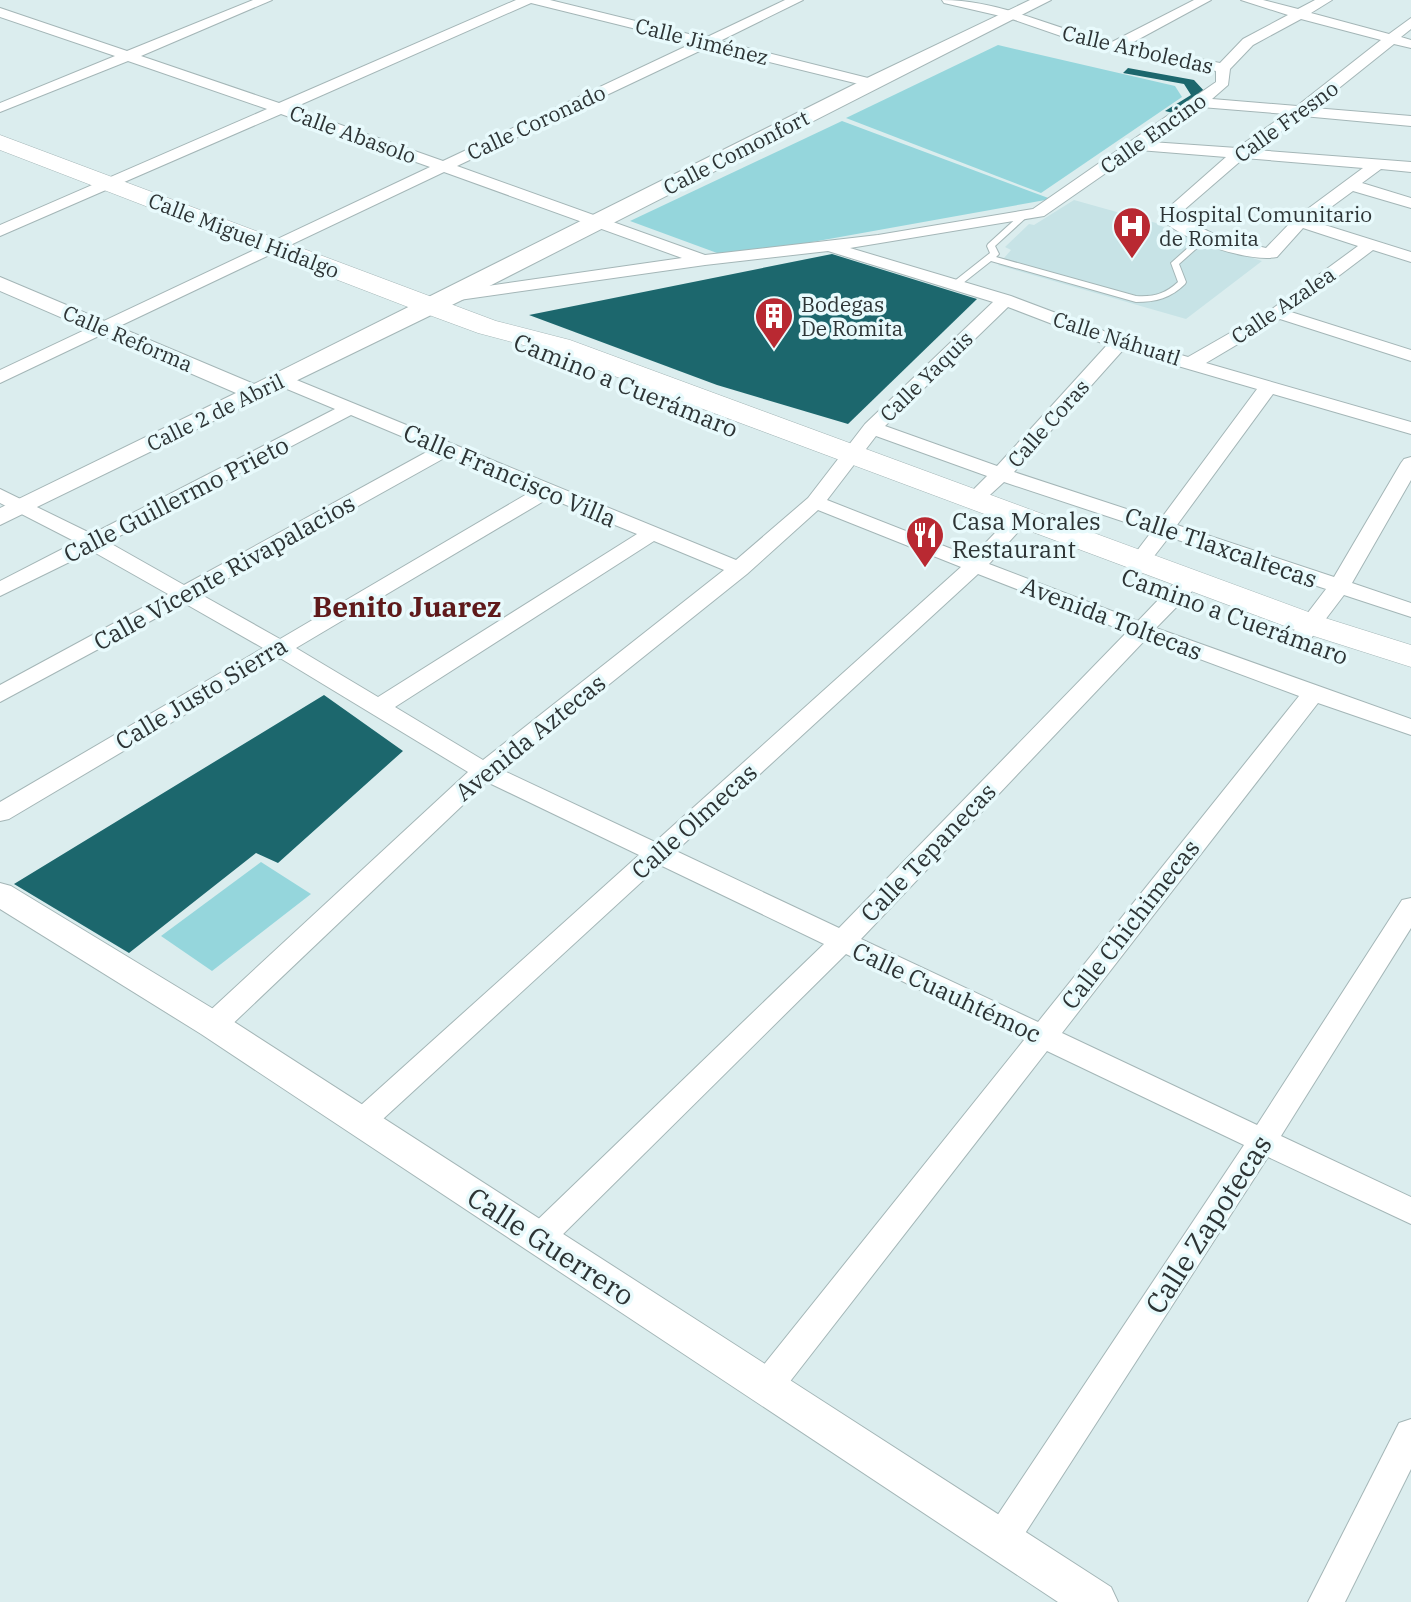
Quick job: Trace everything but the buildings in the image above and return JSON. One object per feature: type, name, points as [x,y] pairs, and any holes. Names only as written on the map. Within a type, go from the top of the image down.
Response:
[{"type":"main road","name":"Calle Miguel Hidalgo","points":[[0,142],[276,247],[441,301],[487,327]]},
{"type":"main road","name":"Camino a Cuerámaro","points":[[487,327],[544,357],[846,462],[1014,524],[1304,632],[1411,677]]},
{"type":"main road","name":"Camino a Cuerámaro","points":[[846,462],[973,500],[1014,524],[1141,560],[1182,587]]},
{"type":"main road","name":"Camino a Cuerámaro","points":[[1304,632],[1411,656]]},
{"type":"street","points":[[0,6],[16,0]]},
{"type":"street","points":[[0,108],[265,0]]},
{"type":"street","points":[[0,231],[527,0]]},
{"type":"street","name":"Calle Jiménez","points":[[534,0],[871,83]]},
{"type":"street","name":"Calle Coronado","points":[[0,377],[796,0]]},
{"type":"street","name":"Calle Arboledas","points":[[949,0],[1013,15],[1113,47],[1223,68]]},
{"type":"street","name":"Calle Comonfort","points":[[441,301],[871,83],[1043,0]]},
{"type":"street","points":[[1113,47],[1204,0]]},
{"type":"street","points":[[1248,0],[1411,44]]},
{"type":"street","name":"Calle Encino","points":[[1032,214],[1219,88],[1223,82],[1223,68],[1248,42],[1325,0]]},
{"type":"street","name":"Calle Abasolo","points":[[0,12],[705,260]]},
{"type":"street","name":"Calle Fresno","points":[[1300,222],[1271,253],[1263,254],[1171,223],[1167,216],[1238,155],[1301,112],[1411,22]]},
{"type":"street","points":[[1198,102],[1411,121]]},
{"type":"street","points":[[1136,145],[1411,167]]},
{"type":"street","points":[[1300,222],[1384,165],[1411,162]]},
{"type":"street","points":[[1351,185],[1411,203]]},
{"type":"street","points":[[441,301],[705,260],[878,240],[1032,214]]},
{"type":"street","points":[[1300,222],[1411,257]]},
{"type":"street","points":[[870,259],[878,240]]},
{"type":"street","name":"Calle Azalea","points":[[1192,363],[1278,313],[1371,244]]},
{"type":"street","name":"Calle Náhuatl","points":[[824,246],[1005,300],[1119,343],[1411,429]]},
{"type":"street","name":"Calle Reforma","points":[[0,283],[255,393]]},
{"type":"street","name":"Calle Yaquis","points":[[846,462],[872,428],[1005,300]]},
{"type":"street","name":"Calle 2 de Abril","points":[[0,518],[441,301]]},
{"type":"street","points":[[1278,313],[1411,356]]},
{"type":"street","name":"Calle Coras","points":[[973,500],[1001,474],[1119,343]]},
{"type":"street","name":"Calle Francisco Villa","points":[[282,380],[739,569]]},
{"type":"street","points":[[1141,560],[1269,386]]},
{"type":"street","name":"Calle Guillermo Prieto","points":[[0,590],[351,408]]},
{"type":"street","name":"Calle Tlaxcaltecas","points":[[872,428],[1001,474],[1411,610]]},
{"type":"street","name":"Calle Vicente Rivapalacios","points":[[0,695],[448,448]]},
{"type":"street","name":"Avenida Aztecas","points":[[213,1025],[484,771],[739,569],[816,502],[846,462]]},
{"type":"street","points":[[1304,632],[1339,587],[1411,463]]},
{"type":"street","name":"Calle Justo Sierra","points":[[0,813],[548,490]]},
{"type":"street","name":"Calle Cuauhtémoc","points":[[0,495],[92,542],[278,647],[484,771],[841,943],[1411,1211]]},
{"type":"street","name":"Avenida Toltecas","points":[[816,502],[1141,629],[1313,694],[1411,727]]},
{"type":"street","name":"Calle Olmecas","points":[[361,1122],[975,566],[1014,524]]},
{"type":"street","points":[[378,707],[651,534]]},
{"type":"street","name":"Calle Tepanecas","points":[[539,1238],[841,943],[1182,587]]},
{"type":"street","name":"Calle Chichimecas","points":[[766,1387],[1313,694]]},
{"type":"street","name":"Calle Guerrero","points":[[1,896],[213,1025],[1096,1602]]},
{"type":"street","name":"Calle Zapotecas","points":[[1001,1541],[1263,1140],[1411,906]]},
{"type":"street","points":[[1326,1602],[1411,1434]]},
{"type":"lane","name":"Calle Encino","points":[[955,285],[996,254],[991,246],[1032,214]]},
{"type":"lane","points":[[990,258],[1136,299],[1156,300],[1171,293],[1182,282],[1175,263],[1193,248]]},
{"type":"shaded area","points":[[998,45],[1175,86],[1182,97],[1041,193],[846,118]]},
{"type":"shaded area","points":[[842,121],[1051,199],[728,257],[630,221]]},
{"type":"shaded area","name":"Hospital Comunitario de Romita","points":[[1074,200],[1156,223],[1172,232],[1262,261],[1186,319],[998,265],[1011,250],[1005,247],[1029,224],[1034,225]]},
{"type":"shaded area","points":[[261,862],[311,894],[212,971],[161,936]]},
{"type":"place","name":"Hospital Comunitario de Romita","points":[[1132,260]]},
{"type":"place","name":"Bodegas De Romita","points":[[774,350]]},
{"type":"place","name":"Casa Morales Restaurant","points":[[925,569]]},
{"type":"district","name":"Benito Juarez","points":[[407,606]]}]
